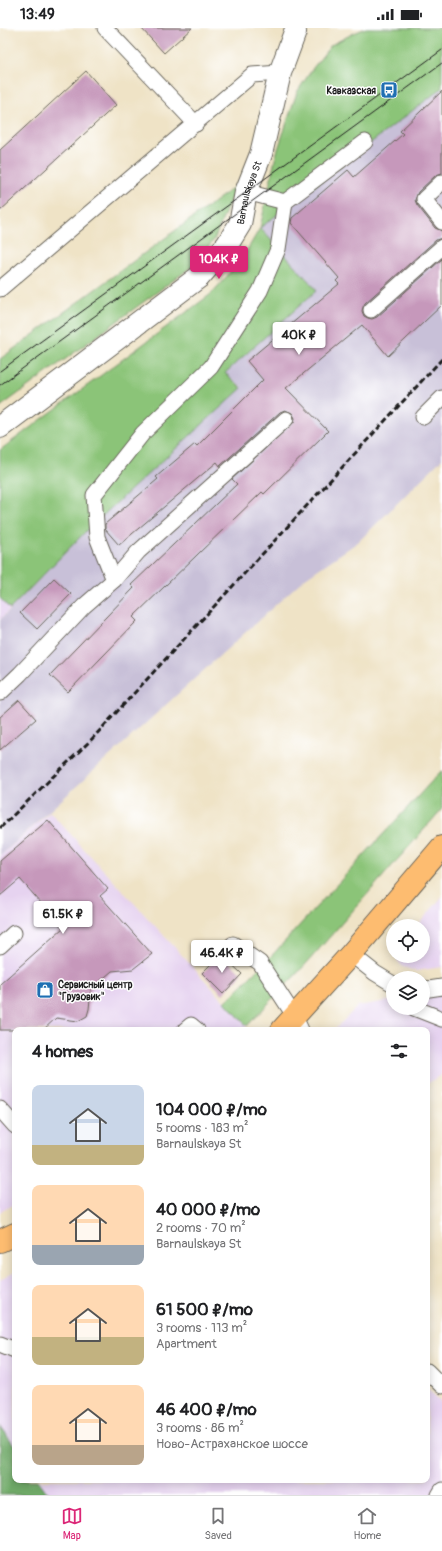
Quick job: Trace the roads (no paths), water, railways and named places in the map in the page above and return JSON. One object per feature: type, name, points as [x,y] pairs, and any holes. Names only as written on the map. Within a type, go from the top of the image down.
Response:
[{"type":"main road","points":[[293,1026],[351,954],[442,846]]},
{"type":"main road","points":[[0,1241],[12,1235]]},
{"type":"street","name":"Barnaulskaya St","points":[[0,427],[199,277],[227,246],[240,224],[246,192],[261,154],[280,73],[298,29]]},
{"type":"lane","points":[[105,28],[196,124]]},
{"type":"lane","points":[[0,289],[252,75],[280,73]]},
{"type":"lane","points":[[114,580],[97,537],[94,495],[143,433],[211,367],[260,291],[278,249],[285,202],[365,142]]},
{"type":"lane","points":[[442,182],[424,199],[442,222]]},
{"type":"lane","points":[[246,192],[285,202]]},
{"type":"lane","points":[[371,310],[442,247]]},
{"type":"lane","points":[[423,417],[442,398]]},
{"type":"lane","points":[[0,693],[84,606],[114,580],[138,552],[286,419]]},
{"type":"lane","points":[[0,946],[14,933]]},
{"type":"lane","points":[[233,944],[260,963],[293,1026]]},
{"type":"lane","points":[[351,954],[386,980]]},
{"type":"lane","points":[[430,989],[442,987]]},
{"type":"lane","points":[[430,1014],[442,1019]]},
{"type":"lane","points":[[0,1109],[12,1123]]},
{"type":"lane","points":[[0,1344],[12,1349]]},
{"type":"lane","points":[[430,1374],[442,1386]]},
{"type":"lane","points":[[439,1495],[442,1490]]},
{"type":"tram line","points":[[0,371],[442,50]]},
{"type":"tram line","points":[[0,385],[442,63]]},
{"type":"railway","points":[[0,828],[91,740],[442,359]]},
{"type":"place","name":"Кавказская","points":[[389,90]]},
{"type":"place","name":"Сервисный центр \"Грузовик\"","points":[[45,990]]}]
